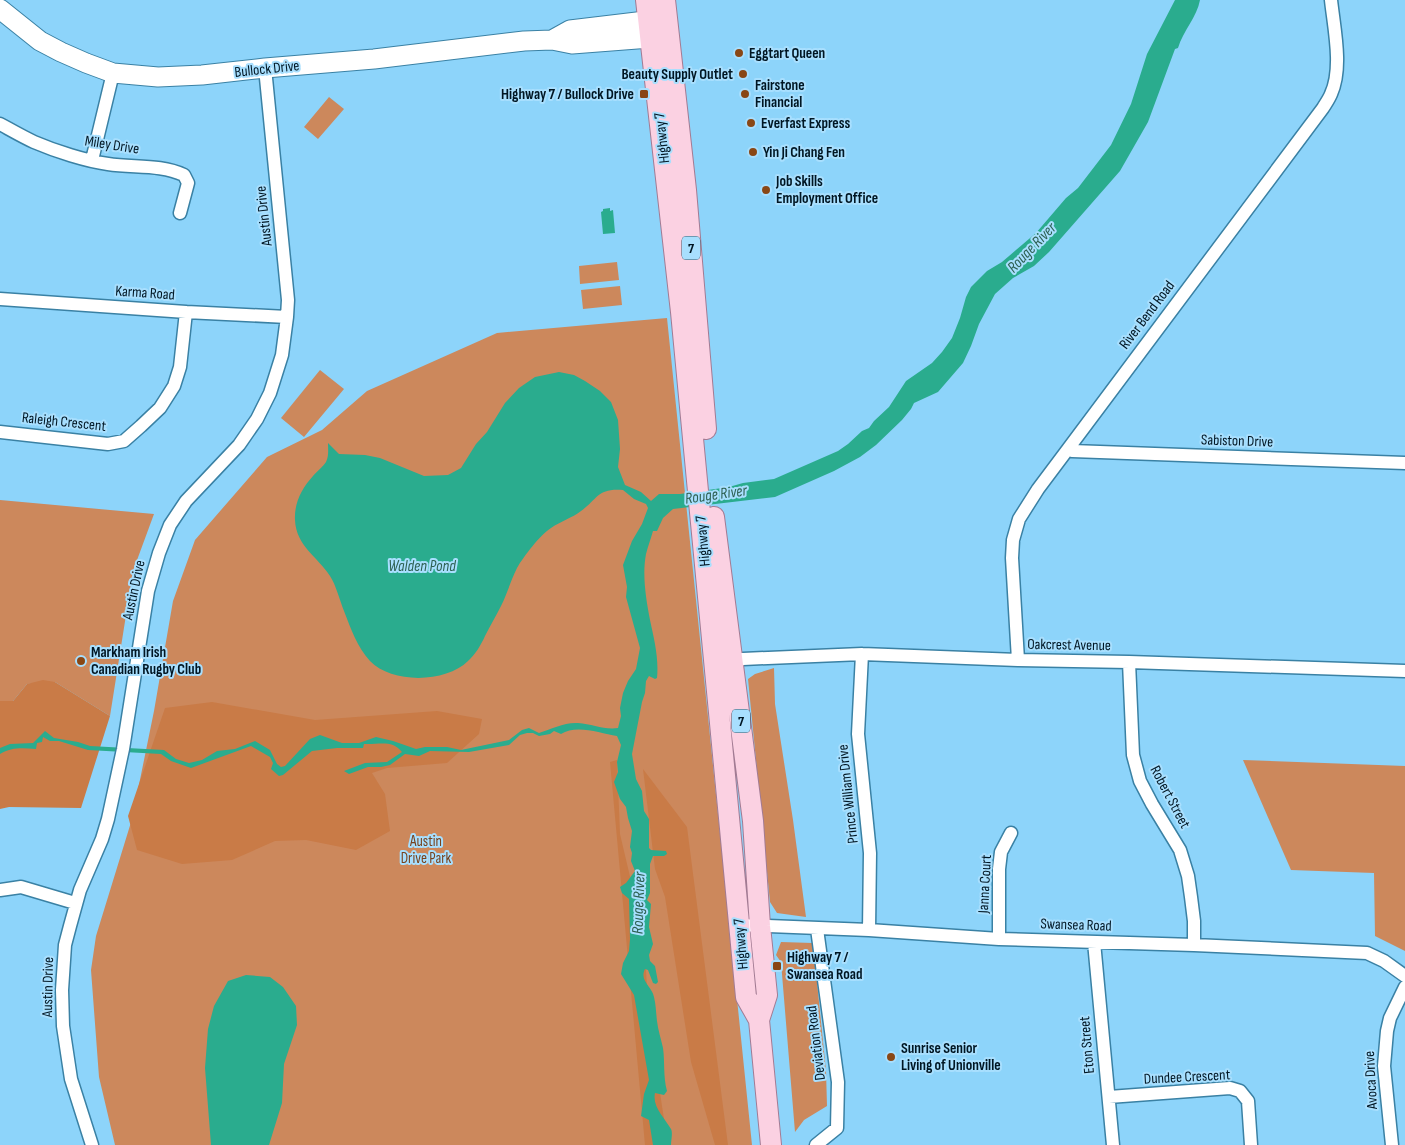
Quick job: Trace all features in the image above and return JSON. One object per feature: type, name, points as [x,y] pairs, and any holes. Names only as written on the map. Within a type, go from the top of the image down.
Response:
[{"type":"main road","name":"Highway 7","points":[[646,0],[658,19],[686,190],[702,461],[746,997],[759,1020]]},
{"type":"main road","name":"Highway 7","points":[[707,518],[733,661],[754,821],[760,926],[767,995],[759,1020],[771,1145]]},
{"type":"street","name":"River Bend Road","points":[[1018,660],[1012,540],[1019,519],[1068,448],[1323,108],[1332,93],[1336,75],[1337,58],[1331,0]]},
{"type":"street","name":"Bullock Drive","points":[[0,9],[40,41],[86,64],[113,73],[158,77],[180,77],[524,41],[552,40],[570,30],[658,19]]},
{"type":"street","name":"Austin Drive","points":[[92,1145],[71,1079],[63,1026],[62,990],[65,945],[75,903],[102,840],[108,819],[123,749],[148,591],[159,553],[170,525],[186,501],[239,445],[257,419],[270,393],[282,355],[288,300],[266,68]]},
{"type":"street","points":[[92,160],[113,73]]},
{"type":"street","name":"Miley Drive","points":[[0,124],[34,142],[59,151],[108,164],[165,169],[184,175],[188,183],[180,213]]},
{"type":"street","name":"Karma Road","points":[[0,299],[287,317]]},
{"type":"street","name":"Raleigh Crescent","points":[[0,432],[108,444],[124,440],[160,408],[174,386],[180,367],[186,312]]},
{"type":"street","name":"Sabiston Drive","points":[[1068,448],[1072,451],[1405,463]]},
{"type":"street","name":"Oakcrest Avenue","points":[[733,661],[862,654],[1405,671]]},
{"type":"street","name":"Prince William Drive","points":[[862,654],[858,734],[870,853],[869,930]]},
{"type":"street","name":"Robert Street","points":[[1129,662],[1133,755],[1140,781],[1180,850],[1188,876],[1194,921],[1194,945]]},
{"type":"street","name":"Janna Court","points":[[999,939],[998,869],[1001,852],[1011,833]]},
{"type":"street","points":[[0,890],[21,887],[75,903]]},
{"type":"street","name":"Swansea Road","points":[[740,925],[869,930],[999,939],[1367,953],[1384,961],[1405,976]]},
{"type":"street","name":"Deviation Road","points":[[816,1145],[837,1128],[838,1082],[818,929]]},
{"type":"street","name":"Eton Street","points":[[1094,942],[1113,1145]]},
{"type":"street","name":"Avoca Drive","points":[[1392,1145],[1384,1066],[1390,1018],[1405,987]]},
{"type":"street","name":"Dundee Crescent","points":[[1109,1097],[1230,1088],[1240,1091],[1248,1101],[1251,1145]]},
{"type":"green space","points":[[329,97],[344,109],[318,139],[304,127]]},
{"type":"green space","points":[[617,262],[619,280],[580,284],[579,266]]},
{"type":"green space","points":[[620,286],[622,305],[583,309],[581,290]]},
{"type":"green space","name":"Austin Drive Park","points":[[667,318],[752,1145],[115,1145],[99,1077],[91,970],[96,936],[132,819],[154,711],[173,601],[195,540],[267,457],[322,430],[367,391],[497,333]]},
{"type":"green space","points":[[320,370],[344,389],[304,437],[281,418]]},
{"type":"green space","points":[[0,500],[154,514],[133,571],[110,716],[55,682],[27,684],[13,701],[0,701]]},
{"type":"green space","points":[[774,668],[775,704],[806,917],[777,913],[770,902],[748,679],[755,674]]},
{"type":"green space","points":[[1243,760],[1405,766],[1405,951],[1375,936],[1374,873],[1291,870]]},
{"type":"green space","points":[[781,942],[813,943],[826,1071],[827,1106],[804,1120],[795,1132],[781,962],[776,955]]},
{"type":"shaded area","points":[[43,680],[55,682],[110,716],[81,808],[9,807],[0,809],[0,701],[13,701],[27,684]]},
{"type":"shaded area","points":[[212,702],[315,720],[437,711],[482,719],[479,734],[447,763],[387,768],[372,773],[385,794],[390,831],[356,850],[306,840],[275,841],[232,860],[182,864],[137,850],[128,816],[165,708]]},
{"type":"shaded area","points":[[617,760],[620,834],[644,936],[649,1021],[668,1145],[645,1145],[610,762]]},
{"type":"shaded area","points":[[643,769],[687,827],[728,1145],[715,1145],[691,1062],[665,897],[655,869]]},
{"type":"water","name":"Walden Pond","points":[[1175,0],[1200,0],[1178,48],[1175,49],[1148,122],[1120,171],[1049,252],[1034,266],[1013,278],[995,294],[979,324],[963,363],[938,392],[914,403],[902,420],[876,445],[860,457],[834,471],[775,497],[673,509],[663,518],[657,531],[653,531],[646,554],[644,579],[657,656],[657,678],[649,676],[646,681],[632,754],[636,779],[642,791],[644,811],[649,819],[649,848],[651,850],[666,851],[667,854],[664,856],[653,856],[650,864],[650,893],[647,900],[651,904],[649,927],[653,944],[649,955],[650,961],[655,966],[658,982],[656,984],[653,983],[648,970],[645,969],[644,977],[653,993],[657,1024],[664,1053],[667,1091],[664,1095],[655,1093],[655,1103],[672,1131],[671,1145],[653,1145],[649,1120],[641,1116],[644,1094],[649,1080],[634,995],[621,974],[623,963],[629,951],[630,939],[629,899],[622,893],[620,887],[626,883],[635,871],[631,861],[632,831],[626,807],[620,799],[614,782],[618,772],[617,762],[621,745],[617,736],[581,729],[561,734],[554,731],[550,734],[539,736],[527,733],[520,735],[509,745],[469,752],[430,751],[419,756],[405,754],[390,765],[368,767],[349,774],[344,771],[365,763],[387,762],[402,752],[394,745],[389,744],[364,744],[363,748],[337,748],[312,751],[283,775],[279,776],[271,769],[273,763],[270,757],[251,746],[191,768],[171,761],[161,754],[88,750],[59,741],[50,741],[43,737],[42,742],[37,743],[36,749],[13,749],[0,754],[0,748],[10,744],[33,743],[45,731],[54,738],[90,746],[164,750],[176,759],[189,763],[202,760],[217,751],[235,749],[255,741],[270,750],[277,764],[281,767],[285,766],[310,739],[320,735],[342,743],[359,743],[376,737],[416,749],[447,747],[461,750],[509,740],[522,730],[529,728],[539,733],[573,723],[618,728],[623,693],[636,669],[640,648],[626,597],[627,587],[623,565],[632,541],[642,524],[648,508],[646,504],[634,499],[623,490],[608,491],[599,495],[578,513],[551,528],[532,546],[517,568],[499,610],[471,659],[447,674],[419,678],[405,677],[380,669],[365,656],[352,631],[332,580],[303,544],[296,529],[295,514],[297,502],[305,486],[326,462],[328,443],[339,454],[365,455],[380,458],[424,476],[448,475],[461,468],[505,403],[519,388],[535,377],[559,372],[574,375],[585,381],[600,391],[611,402],[618,420],[620,449],[618,467],[625,485],[641,492],[651,501],[659,494],[680,494],[774,479],[838,451],[862,431],[869,428],[889,407],[906,381],[932,363],[942,352],[952,338],[971,287],[987,271],[1002,262],[1036,233],[1066,198],[1078,188],[1111,145],[1131,104],[1147,54]]},
{"type":"water","points":[[610,208],[610,211],[613,210],[615,233],[603,234],[601,212],[603,209]]},
{"type":"water","points":[[246,975],[270,977],[283,987],[296,1006],[297,1025],[284,1064],[282,1103],[269,1145],[211,1145],[205,1068],[208,1029],[214,1006],[228,981]]},
{"type":"place","name":"Eggtart Queen","points":[[739,53]]},
{"type":"place","name":"Beauty Supply Outlet","points":[[743,74]]},
{"type":"place","name":"Highway 7 / Bullock Drive","points":[[644,94]]},
{"type":"place","name":"Fairstone Financial","points":[[745,94]]},
{"type":"place","name":"Everfast Express","points":[[751,123]]},
{"type":"place","name":"Yin Ji Chang Fen","points":[[753,152]]},
{"type":"place","name":"Job Skills Employment Office","points":[[766,190]]},
{"type":"place","name":"Markham Irish Canadian Rugby Club","points":[[81,661]]},
{"type":"place","name":"Highway 7 / Swansea Road","points":[[777,966]]},
{"type":"place","name":"Sunrise Senior Living of Unionville","points":[[891,1057]]},
{"type":"water label","name":"Rouge River","points":[[1032,248]]},
{"type":"water label","name":"Rouge River","points":[[716,495]]},
{"type":"water label","name":"Rouge River","points":[[639,903]]}]
